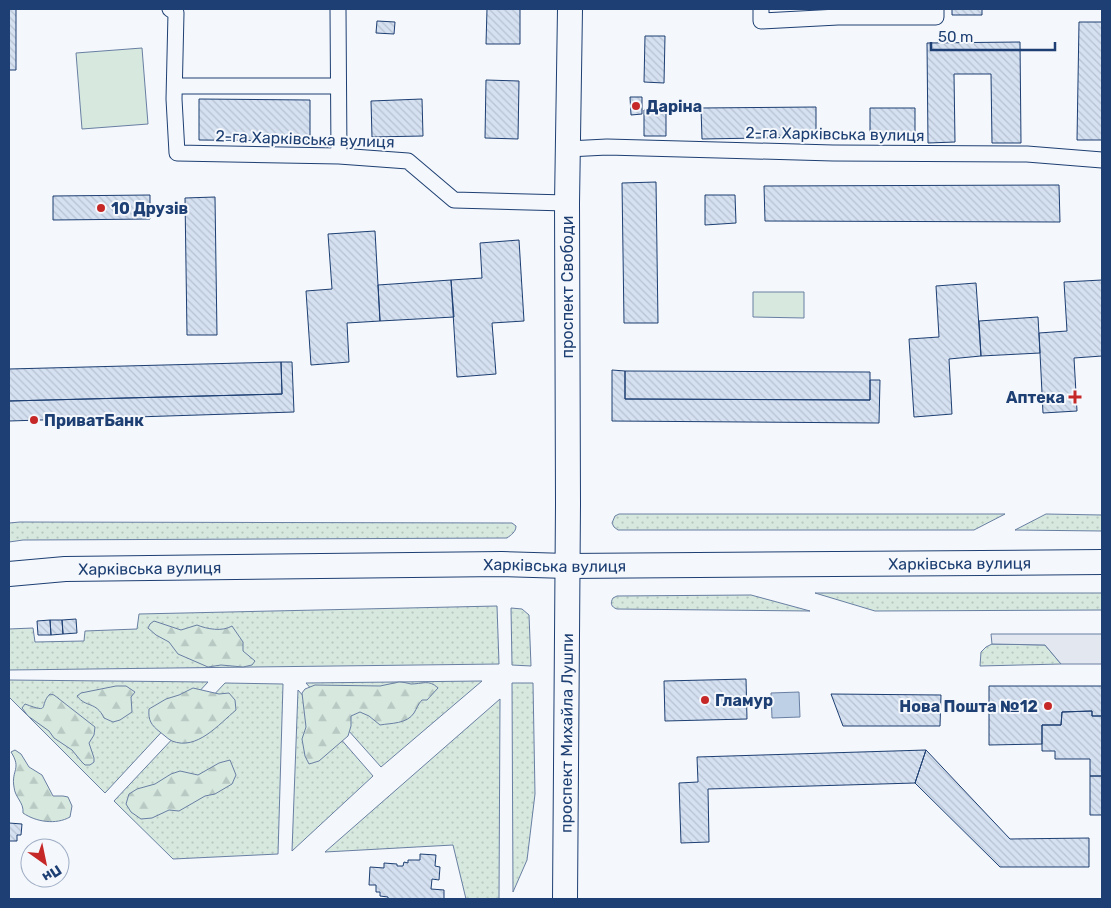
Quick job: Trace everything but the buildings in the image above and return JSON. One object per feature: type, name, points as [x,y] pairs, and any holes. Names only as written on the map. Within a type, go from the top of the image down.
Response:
[{"type":"main road","name":"проспект Свободи","points":[[567,566],[567,202],[570,9]]},
{"type":"main road","name":"Харківська вулиця","points":[[9,574],[65,569],[502,564],[567,566],[1102,562]]},
{"type":"main road","name":"проспект Михайла Лушпи","points":[[565,899],[567,566]]},
{"type":"street","points":[[170,9],[176,13],[175,86],[338,86]]},
{"type":"street","points":[[338,9],[339,156]]},
{"type":"street","points":[[761,15],[838,17],[936,13]]},
{"type":"street","name":"2-га Харківська вулиця","points":[[175,86],[177,153],[339,156],[408,160],[454,200],[567,202]]},
{"type":"street","name":"2-га Харківська вулиця","points":[[568,149],[607,147],[833,153],[1027,154],[1102,160]]},
{"type":"green space","points":[[142,48],[148,124],[82,129],[76,53]]},
{"type":"green space","points":[[753,292],[804,292],[804,318],[753,317]]},
{"type":"green space","points":[[619,514],[1005,514],[974,530],[618,530],[612,523],[615,516]]},
{"type":"green space","points":[[1046,514],[1102,515],[1102,531],[1015,530]]},
{"type":"green space","points":[[9,523],[512,523],[516,528],[507,538],[23,540],[9,542]]},
{"type":"green space","points":[[815,593],[1102,593],[1102,610],[875,611]]},
{"type":"green space","points":[[751,595],[810,611],[617,609],[611,603],[613,598],[617,596]]},
{"type":"green space","points":[[497,606],[499,664],[9,670],[9,629],[33,628],[35,642],[84,641],[85,631],[137,629],[139,614]]},
{"type":"green space","points":[[511,608],[522,609],[529,615],[531,666],[512,665]]},
{"type":"green space","points":[[154,621],[181,630],[197,625],[214,629],[224,629],[232,626],[243,642],[243,651],[255,661],[252,665],[243,667],[221,665],[208,667],[178,654],[169,642],[148,628]]},
{"type":"green space","points":[[992,644],[1045,645],[1061,664],[980,666],[981,652]]},
{"type":"green space","points":[[9,680],[208,682],[105,793],[9,697]]},
{"type":"green space","points":[[482,681],[381,767],[306,683]]},
{"type":"green space","points":[[399,682],[411,684],[428,683],[438,688],[427,700],[422,700],[411,717],[403,721],[380,725],[369,716],[360,712],[351,716],[348,736],[319,761],[309,764],[305,756],[302,739],[306,727],[302,693],[305,689],[315,685],[380,686]]},
{"type":"green space","points":[[225,683],[283,684],[278,854],[173,859],[114,801]]},
{"type":"green space","points":[[512,683],[533,683],[535,794],[527,860],[513,892]]},
{"type":"green space","points":[[116,686],[126,686],[135,692],[131,697],[132,712],[113,722],[104,718],[98,709],[80,700],[77,696],[81,693]]},
{"type":"green space","points":[[193,688],[219,694],[229,693],[235,700],[236,710],[215,729],[199,739],[181,743],[172,741],[152,725],[149,709],[166,699]]},
{"type":"green space","points":[[298,690],[373,776],[292,851]]},
{"type":"green space","points":[[50,694],[54,695],[95,727],[94,735],[89,743],[94,758],[94,762],[90,765],[85,765],[72,750],[54,738],[49,731],[28,716],[22,708],[25,704],[42,708]]},
{"type":"green space","points":[[500,699],[499,899],[466,899],[453,845],[325,852]]},
{"type":"green space","points":[[15,750],[21,754],[29,767],[42,775],[53,796],[68,797],[72,806],[70,817],[52,822],[34,819],[23,813],[13,781],[16,762],[11,752]]},
{"type":"green space","points":[[230,760],[236,775],[232,784],[215,794],[205,796],[179,811],[169,810],[152,818],[141,819],[131,812],[126,804],[129,794],[137,789],[155,784],[171,774],[180,771],[198,775],[219,763]]},
{"type":"shaded area","points":[[991,634],[1102,634],[1102,664],[1061,664],[1045,645],[992,644]]},
{"type":"water","points":[[799,692],[800,717],[772,718],[771,693]]},
{"type":"place","name":"Даріна","points":[[636,106]]},
{"type":"place","name":"10 Друзів","points":[[101,208]]},
{"type":"place","name":"Аптека","points":[[1075,397]]},
{"type":"place","name":"ПриватБанк","points":[[34,420]]},
{"type":"place","name":"Гламур","points":[[705,700]]},
{"type":"place","name":"Нова Пошта №12","points":[[1048,706]]}]
